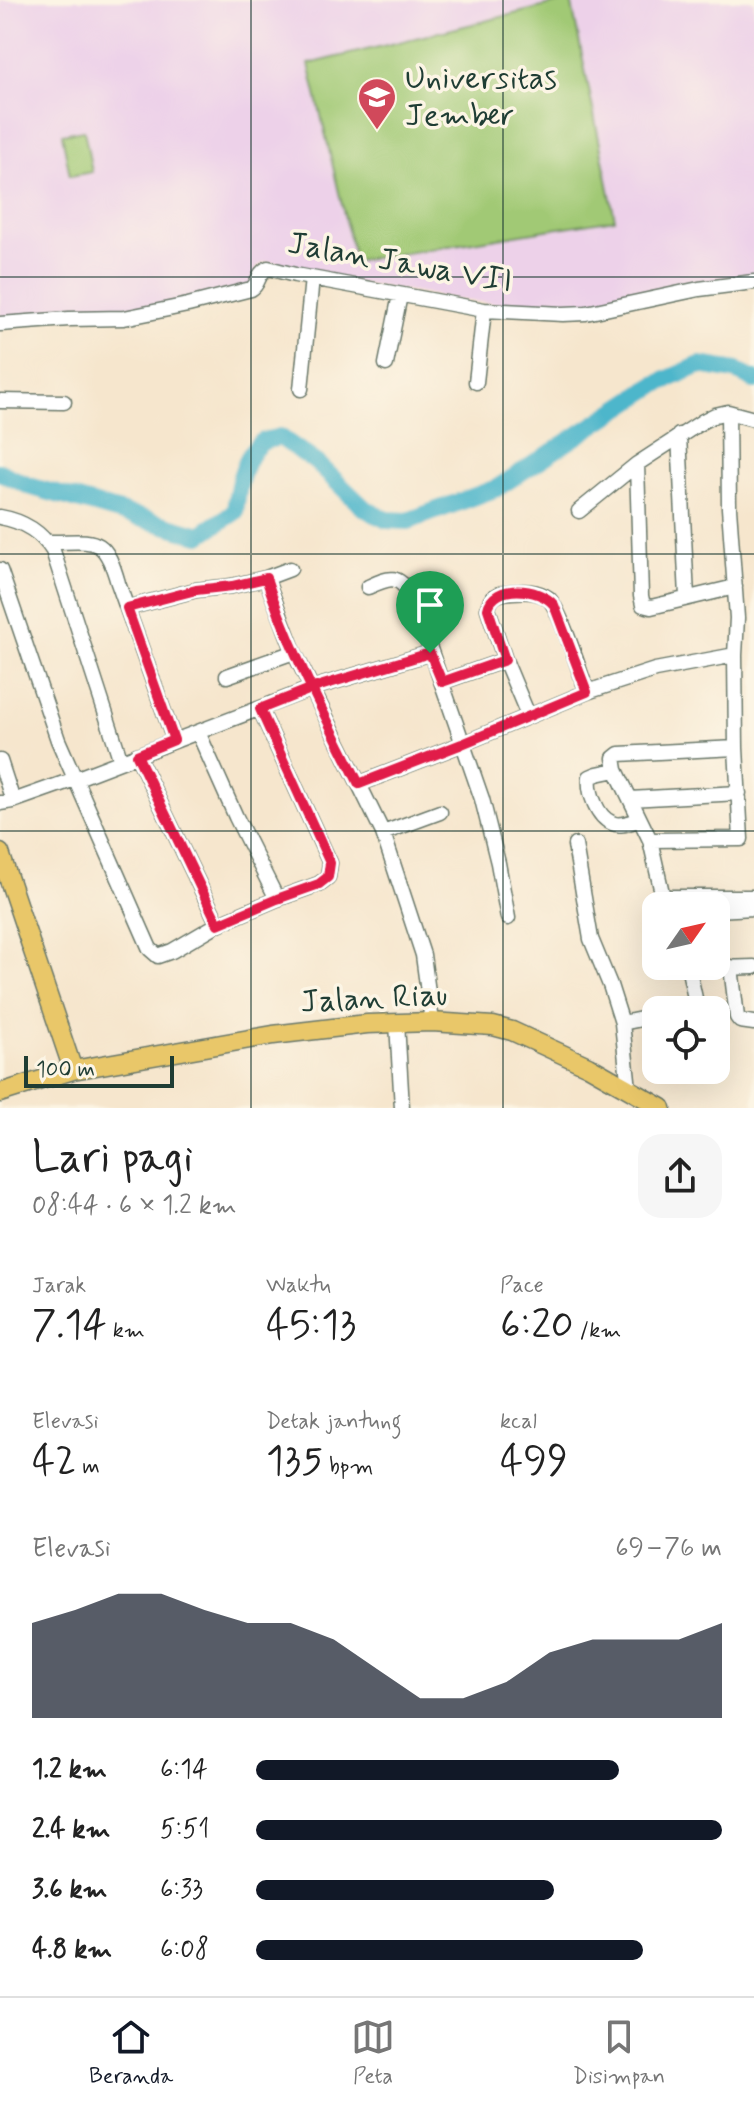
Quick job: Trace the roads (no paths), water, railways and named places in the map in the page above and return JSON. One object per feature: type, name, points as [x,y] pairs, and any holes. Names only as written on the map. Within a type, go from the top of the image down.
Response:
[{"type":"main road","points":[[0,853],[73,1070]]},
{"type":"main road","name":"Jalan Riau","points":[[0,1093],[73,1070],[273,1035],[367,1024],[432,1022],[493,1026],[512,1031],[588,1066],[662,1108]]},
{"type":"street","name":"Jalan Jawa VII","points":[[0,324],[124,318],[158,312],[251,289],[268,268],[484,310],[586,313],[699,289],[754,282]]},
{"type":"street","points":[[301,389],[312,278]]},
{"type":"street","points":[[386,364],[400,295]]},
{"type":"street","points":[[476,382],[484,310]]},
{"type":"street","points":[[0,401],[64,402]]},
{"type":"street","points":[[650,840],[748,839],[739,793],[736,748],[735,655],[744,618],[735,587],[729,508],[728,412]]},
{"type":"street","points":[[579,511],[637,464],[715,415],[728,412],[754,419]]},
{"type":"street","points":[[679,435],[687,597]]},
{"type":"street","points":[[637,464],[642,604],[651,607],[735,587]]},
{"type":"street","points":[[0,517],[30,527],[53,551],[121,761]]},
{"type":"street","points":[[47,542],[91,543],[103,547],[112,562],[174,740]]},
{"type":"street","points":[[127,608],[196,590],[266,578],[290,569]]},
{"type":"street","points":[[0,570],[58,740],[153,952],[158,956],[165,955],[218,924],[319,884],[328,877],[330,867],[260,709]]},
{"type":"street","points":[[266,578],[294,652],[383,833],[423,955],[432,1022]]},
{"type":"street","points":[[368,587],[390,578],[402,583],[412,597],[482,799],[508,918]]},
{"type":"street","points":[[528,715],[488,609],[494,597],[503,593],[526,591],[550,599],[587,692]]},
{"type":"street","points":[[227,676],[294,652]]},
{"type":"street","points":[[0,761],[6,802],[75,779],[313,688],[430,653]]},
{"type":"street","points":[[359,784],[587,692],[655,670],[735,655]]},
{"type":"street","points":[[442,682],[505,660]]},
{"type":"street","points":[[198,732],[277,899]]},
{"type":"street","points":[[662,892],[650,840],[616,770],[614,758],[619,754],[736,748]]},
{"type":"street","points":[[137,755],[218,924]]},
{"type":"street","points":[[616,770],[590,777],[593,798],[602,814],[612,823],[639,820]]},
{"type":"street","points":[[630,799],[739,793]]},
{"type":"street","points":[[383,833],[440,812]]},
{"type":"street","points":[[575,845],[591,939],[622,1023],[629,1089]]},
{"type":"street","points":[[730,898],[754,897]]},
{"type":"street","points":[[730,909],[754,908]]},
{"type":"street","points":[[754,967],[731,967],[737,1017],[740,1021],[754,1023]]},
{"type":"street","points":[[622,1023],[642,1019]]},
{"type":"street","points":[[397,1023],[402,1108]]},
{"type":"waterway","points":[[0,472],[29,486],[200,535],[235,512],[239,484],[250,455],[262,442],[280,437],[317,463],[364,508],[387,520],[408,521],[497,488],[655,385],[700,365],[736,371],[754,380]]},
{"type":"place","name":"Universitas Jember","points":[[377,131]]}]
